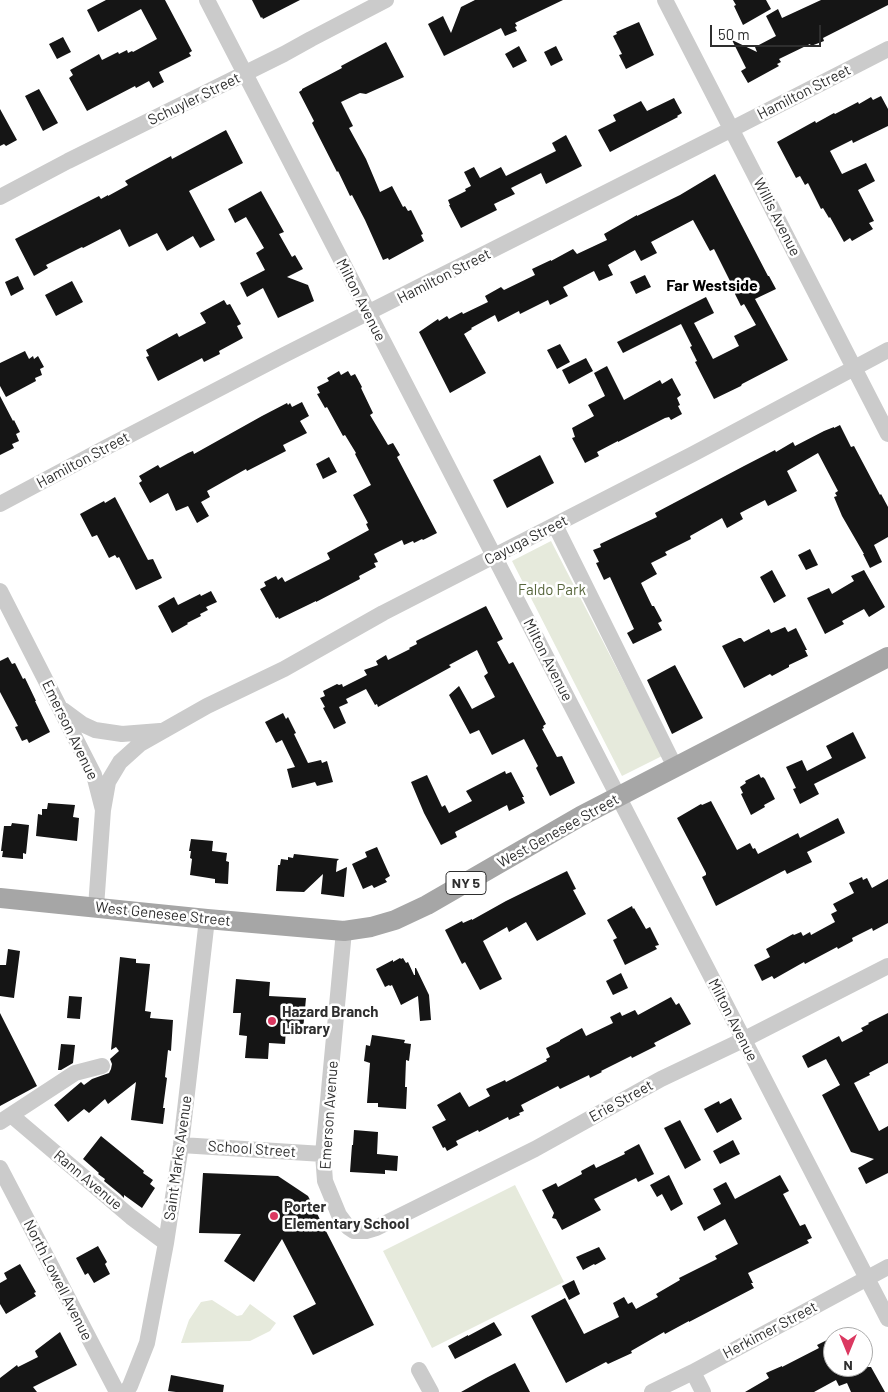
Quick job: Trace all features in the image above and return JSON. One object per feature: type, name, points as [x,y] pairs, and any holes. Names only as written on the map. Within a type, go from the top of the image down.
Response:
[{"type":"main road","name":"West Genesee Street","points":[[0,898],[344,931],[371,927],[395,920],[427,905],[618,796],[888,656]]},
{"type":"street","name":"Milton Avenue","points":[[207,0],[888,1319]]},
{"type":"street","name":"Schuyler Street","points":[[0,197],[68,161],[284,54],[386,0]]},
{"type":"street","name":"Willis Avenue","points":[[666,0],[888,434]]},
{"type":"street","name":"Hamilton Street","points":[[0,504],[121,440],[888,49]]},
{"type":"street","name":"Cayuga Street","points":[[103,810],[108,782],[120,762],[140,744],[207,706],[284,669],[383,612],[692,454],[888,350]]},
{"type":"street","points":[[555,525],[675,767]]},
{"type":"street","name":"Emerson Avenue","points":[[0,591],[94,775],[103,810],[96,907]]},
{"type":"street","name":"Cayuga Street","points":[[60,709],[94,730],[122,734],[164,730]]},
{"type":"street","name":"Saint Marks Avenue","points":[[126,1392],[147,1343],[166,1243],[181,1145],[207,919]]},
{"type":"street","name":"Emerson Avenue","points":[[344,931],[324,1154],[325,1180],[339,1215],[348,1227],[354,1231]]},
{"type":"street","name":"Erie Street","points":[[354,1231],[366,1231],[376,1228],[535,1149],[661,1079],[743,1040],[888,966]]},
{"type":"street","points":[[5,1119],[75,1073],[102,1066]]},
{"type":"street","name":"Rann Avenue","points":[[5,1119],[166,1243]]},
{"type":"street","name":"School Street","points":[[181,1145],[324,1154]]},
{"type":"street","name":"North Lowell Avenue","points":[[0,1168],[117,1392]]},
{"type":"street","name":"Herkimer Street","points":[[652,1392],[693,1372],[888,1267]]},
{"type":"street","points":[[419,1370],[431,1392]]},
{"type":"street","points":[[693,1372],[703,1392]]},
{"type":"green space","name":"Faldo Park","points":[[551,541],[662,756],[622,776],[512,561]]},
{"type":"green space","points":[[515,1185],[564,1282],[432,1348],[383,1251]]},
{"type":"green space","points":[[212,1300],[237,1316],[242,1315],[250,1304],[276,1323],[270,1331],[250,1341],[181,1343],[189,1320],[201,1302]]},
{"type":"building","points":[[106,0],[165,0],[192,51],[189,53],[191,56],[159,72],[164,82],[153,88],[149,81],[136,88],[135,86],[87,111],[69,78],[73,75],[70,70],[99,54],[102,60],[118,52],[119,54],[127,50],[128,53],[133,52],[157,39],[141,9],[98,32],[87,10]]},
{"type":"building","points":[[252,0],[300,0],[263,19]]},
{"type":"building","points":[[475,0],[563,0],[515,23],[517,31],[505,36],[501,28],[444,56],[428,24],[443,16],[451,33],[461,7]]},
{"type":"building","points":[[733,0],[766,0],[771,9],[743,25]]},
{"type":"building","points":[[821,0],[888,0],[888,5],[823,38],[824,41],[811,46],[810,44],[779,59],[781,62],[777,64],[779,66],[748,83],[741,71],[746,68],[732,40],[757,52],[755,47],[776,36],[766,16],[778,9],[782,18]]},
{"type":"building","points":[[639,22],[654,55],[626,69],[619,55],[622,54],[613,36],[617,34],[616,32]]},
{"type":"building","points":[[63,37],[71,52],[57,59],[49,44]]},
{"type":"building","points":[[386,42],[404,77],[366,94],[360,93],[341,102],[353,126],[349,128],[366,159],[380,192],[392,186],[403,207],[405,206],[408,211],[411,210],[423,234],[421,235],[424,241],[389,260],[388,258],[383,260],[365,220],[352,195],[350,196],[312,123],[314,121],[299,92],[342,68],[341,66]]},
{"type":"building","points":[[519,46],[527,61],[513,68],[505,54]]},
{"type":"building","points":[[556,46],[563,60],[551,66],[544,52]]},
{"type":"building","points":[[39,89],[58,123],[43,131],[25,96]]},
{"type":"building","points":[[881,96],[888,109],[888,126],[853,143],[852,140],[830,151],[842,174],[866,163],[875,181],[858,190],[874,221],[869,223],[873,229],[852,241],[850,238],[844,242],[830,217],[823,208],[821,209],[808,183],[805,185],[800,176],[796,178],[777,142],[815,121],[816,123],[871,97],[873,100]]},
{"type":"building","points":[[674,98],[682,113],[678,117],[610,152],[598,130],[616,121],[613,115],[641,101],[647,111]]},
{"type":"building","points":[[0,109],[17,140],[6,146],[4,144],[0,146]]},
{"type":"building","points":[[226,130],[243,163],[189,191],[215,240],[200,248],[193,236],[167,251],[157,233],[129,247],[120,229],[46,265],[48,268],[34,276],[15,239],[99,196],[101,199],[108,196],[128,185],[125,181],[171,156],[172,159]]},
{"type":"building","points":[[566,135],[582,166],[546,184],[541,173],[511,188],[515,194],[494,204],[497,210],[461,228],[448,200],[466,191],[465,189],[471,186],[464,172],[474,167],[480,178],[501,167],[506,176],[556,151],[552,143]]},
{"type":"building","points":[[715,174],[776,289],[755,299],[788,360],[714,399],[695,362],[697,361],[690,347],[692,346],[681,324],[623,353],[617,342],[706,297],[714,313],[694,323],[713,359],[739,346],[734,336],[756,325],[744,304],[741,306],[714,249],[710,251],[693,220],[651,242],[657,253],[641,261],[635,250],[608,265],[613,275],[599,281],[594,271],[563,287],[568,296],[550,305],[548,300],[520,314],[519,311],[498,322],[495,315],[471,328],[464,334],[486,373],[450,393],[419,332],[438,319],[439,321],[447,316],[449,319],[488,302],[485,296],[501,287],[504,290],[535,275],[532,269],[573,249],[577,254],[607,240],[604,234],[637,215],[680,195]]},
{"type":"building","points":[[261,191],[284,232],[279,234],[292,257],[295,255],[303,269],[287,277],[308,285],[314,301],[278,318],[263,288],[247,297],[240,283],[265,270],[256,253],[264,248],[246,217],[235,223],[228,209]]},
{"type":"building","points":[[645,275],[651,287],[636,294],[630,282]]},
{"type":"building","points":[[18,276],[24,289],[11,296],[5,282]]},
{"type":"building","points":[[72,281],[83,302],[56,316],[45,295]]},
{"type":"building","points":[[224,300],[227,305],[230,304],[241,324],[237,326],[243,338],[219,351],[220,354],[204,362],[202,358],[158,381],[146,357],[149,356],[146,350],[177,333],[179,337],[206,323],[200,313]]},
{"type":"building","points":[[560,344],[570,362],[557,369],[547,350]]},
{"type":"building","points":[[25,351],[29,359],[33,356],[34,359],[38,356],[44,367],[40,369],[42,375],[35,378],[36,381],[6,397],[0,386],[0,363]]},
{"type":"building","points":[[586,358],[593,371],[569,384],[562,370]]},
{"type":"building","points":[[607,366],[624,400],[660,380],[662,384],[672,378],[681,395],[677,398],[682,414],[671,420],[669,417],[665,418],[618,441],[597,452],[599,456],[585,463],[572,438],[575,437],[572,428],[594,416],[588,405],[605,396],[594,373]]},
{"type":"building","points":[[339,371],[341,375],[348,371],[351,376],[355,374],[373,413],[370,415],[388,445],[393,443],[400,455],[397,457],[437,533],[423,540],[414,543],[413,541],[404,545],[402,540],[374,554],[378,562],[374,563],[376,567],[359,576],[360,579],[279,619],[278,617],[276,618],[260,589],[266,586],[264,582],[276,576],[278,580],[282,577],[285,582],[330,559],[327,553],[369,530],[366,524],[368,523],[353,495],[371,485],[356,453],[317,394],[320,393],[317,387],[329,381],[327,378]]},
{"type":"building","points":[[0,396],[20,432],[16,434],[19,441],[12,444],[14,448],[0,455]]},
{"type":"building","points":[[302,402],[309,416],[300,421],[307,433],[283,445],[286,451],[247,471],[246,469],[207,491],[210,497],[201,502],[209,516],[197,523],[188,506],[176,511],[168,493],[150,503],[139,483],[142,481],[139,476],[158,465],[160,468],[193,451],[194,454],[287,403],[288,405],[290,403],[292,407]]},
{"type":"building","points":[[840,425],[851,447],[854,446],[888,507],[888,537],[874,545],[882,562],[870,568],[842,516],[834,497],[837,496],[835,493],[838,491],[818,453],[787,471],[797,491],[768,506],[765,500],[740,513],[743,519],[727,528],[722,518],[690,536],[691,539],[665,552],[667,555],[651,563],[657,574],[641,583],[662,621],[658,623],[662,630],[633,644],[627,633],[634,629],[610,577],[604,580],[596,563],[599,562],[593,550],[601,547],[600,544],[657,517],[655,513],[775,450],[776,452],[793,442],[795,446]]},
{"type":"building","points":[[540,455],[554,483],[507,508],[493,480]]},
{"type":"building","points":[[329,457],[337,472],[323,479],[316,464]]},
{"type":"building","points":[[115,497],[148,560],[153,559],[162,578],[136,590],[119,557],[117,558],[115,555],[109,558],[97,535],[92,537],[80,514]]},
{"type":"building","points":[[810,549],[818,565],[806,570],[798,555]]},
{"type":"building","points":[[772,570],[786,596],[774,603],[760,577]]},
{"type":"building","points":[[864,570],[885,607],[869,617],[864,609],[842,621],[844,624],[825,634],[807,598],[829,588],[832,594],[854,581],[851,576]]},
{"type":"building","points":[[211,591],[217,602],[206,607],[208,610],[200,614],[201,616],[172,633],[158,606],[174,597],[178,605],[200,594],[201,596]]},
{"type":"building","points":[[486,606],[503,639],[497,642],[509,664],[513,662],[546,724],[542,729],[557,757],[562,756],[575,783],[550,796],[536,768],[538,766],[524,739],[492,755],[479,730],[470,734],[449,695],[459,686],[472,709],[495,697],[484,676],[488,673],[477,650],[449,665],[451,667],[378,707],[366,689],[346,699],[348,703],[339,707],[346,723],[334,729],[323,708],[325,707],[320,698],[325,696],[323,691],[337,684],[342,684],[343,687],[367,675],[364,670],[378,665],[376,661],[386,655],[388,660],[410,649],[417,644],[416,641]]},
{"type":"building","points":[[785,627],[788,632],[796,628],[808,656],[772,676],[770,674],[744,688],[722,646],[739,638],[744,642],[769,629],[771,633]]},
{"type":"building","points":[[8,657],[12,664],[15,663],[23,679],[25,678],[50,732],[29,743],[27,739],[22,741],[15,727],[18,726],[0,692],[0,661]]},
{"type":"building","points":[[675,665],[703,718],[672,734],[647,680]]},
{"type":"building","points":[[283,713],[286,719],[288,717],[296,733],[294,734],[308,763],[321,760],[322,763],[327,761],[333,782],[317,786],[315,782],[292,788],[287,769],[295,767],[282,740],[276,743],[265,722]]},
{"type":"building","points":[[853,732],[866,758],[814,784],[819,794],[800,804],[793,789],[796,788],[786,767],[802,760],[807,771],[832,758],[826,746]]},
{"type":"building","points":[[505,771],[506,774],[511,772],[524,797],[522,797],[525,803],[509,811],[507,805],[455,832],[457,837],[441,845],[424,813],[411,782],[427,775],[442,807],[445,805],[449,813],[472,801],[466,791]]},
{"type":"building","points":[[759,774],[761,778],[765,779],[775,799],[751,815],[741,794],[743,793],[740,787],[746,783],[745,781]]},
{"type":"building","points":[[711,801],[737,850],[750,843],[758,854],[798,833],[800,838],[838,818],[845,833],[807,852],[812,862],[787,874],[785,870],[716,906],[702,877],[706,873],[677,818],[701,804]]},
{"type":"building","points":[[48,803],[75,805],[73,817],[79,818],[77,841],[36,836],[38,814],[42,815],[42,809],[47,809]]},
{"type":"building","points":[[12,823],[29,825],[26,854],[23,853],[23,859],[2,857],[4,826],[11,826]]},
{"type":"building","points":[[191,839],[213,841],[212,851],[227,853],[226,861],[229,862],[228,884],[215,883],[215,879],[190,875],[192,859],[190,858],[191,851],[189,851]]},
{"type":"building","points":[[377,847],[390,876],[385,879],[387,882],[374,888],[372,885],[363,889],[352,864],[367,857],[365,852]]},
{"type":"building","points":[[294,854],[339,859],[336,872],[347,867],[344,897],[321,894],[323,874],[304,892],[276,891],[278,865],[280,865],[281,859],[288,860],[288,857],[293,858]]},
{"type":"building","points":[[567,871],[576,889],[573,890],[586,914],[537,941],[526,922],[509,932],[507,927],[483,941],[502,979],[480,990],[465,962],[462,964],[445,930],[462,921],[463,923],[472,920]]},
{"type":"building","points":[[862,877],[863,880],[867,878],[872,888],[888,879],[888,923],[873,931],[872,928],[852,938],[853,941],[838,949],[837,947],[805,964],[804,962],[774,979],[772,976],[762,981],[754,965],[770,957],[766,949],[793,934],[801,932],[803,936],[810,932],[811,935],[835,922],[831,914],[837,911],[833,904],[854,893],[849,883]]},
{"type":"building","points":[[632,906],[646,929],[650,927],[659,945],[655,946],[657,949],[625,965],[613,940],[617,938],[607,920]]},
{"type":"building","points":[[8,949],[20,951],[14,998],[0,996],[0,965],[6,965]]},
{"type":"building","points":[[120,957],[136,959],[136,963],[150,964],[145,1011],[151,1012],[150,1018],[173,1020],[171,1051],[168,1050],[165,1077],[167,1078],[163,1124],[131,1120],[136,1082],[108,1104],[105,1099],[89,1113],[84,1109],[68,1122],[54,1105],[81,1082],[84,1085],[92,1079],[109,1073],[112,1064],[110,1059],[119,1051],[116,1047],[111,1050]]},
{"type":"building","points":[[403,958],[406,963],[408,962],[414,975],[416,968],[429,995],[431,1020],[420,1021],[418,996],[401,1005],[392,985],[385,987],[376,969]]},
{"type":"building","points":[[621,973],[628,988],[613,995],[606,981]]},
{"type":"building","name":"Hazard Branch Library","points":[[236,979],[270,982],[269,996],[306,998],[303,1030],[286,1028],[285,1044],[269,1043],[268,1059],[245,1058],[247,1036],[239,1035],[241,1013],[233,1013]]},
{"type":"building","points":[[69,996],[82,997],[80,1019],[67,1018]]},
{"type":"building","points":[[671,997],[676,1005],[679,1003],[691,1024],[654,1043],[656,1046],[632,1058],[631,1056],[590,1078],[589,1075],[560,1089],[558,1086],[521,1105],[524,1111],[519,1113],[520,1115],[509,1120],[508,1117],[479,1132],[478,1130],[456,1141],[458,1145],[447,1151],[445,1147],[443,1148],[432,1127],[446,1120],[437,1105],[460,1092],[469,1107],[490,1096],[486,1089],[505,1080],[506,1082],[547,1061],[546,1059],[550,1057],[546,1048],[582,1028],[586,1036],[613,1023],[610,1017],[620,1012],[622,1016],[635,1010],[638,1015]]},
{"type":"building","points":[[0,1013],[37,1086],[0,1106]]},
{"type":"building","points":[[888,1013],[888,1063],[854,1083],[879,1131],[888,1126],[888,1173],[866,1184],[858,1168],[874,1159],[851,1152],[822,1095],[840,1085],[826,1059],[808,1068],[802,1056],[839,1036],[842,1042],[863,1031],[861,1028],[868,1023]]},
{"type":"building","points":[[372,1035],[405,1040],[404,1043],[411,1044],[409,1061],[406,1060],[406,1109],[378,1107],[378,1103],[367,1103],[370,1063],[364,1061],[366,1045],[370,1046]]},
{"type":"building","points":[[61,1044],[75,1045],[73,1063],[58,1070]]},
{"type":"building","points":[[731,1098],[742,1119],[717,1133],[704,1109],[719,1101],[720,1104]]},
{"type":"building","points":[[680,1120],[701,1160],[685,1169],[664,1128]]},
{"type":"building","points":[[354,1130],[378,1132],[377,1154],[398,1156],[397,1171],[385,1170],[385,1174],[350,1172]]},
{"type":"building","points":[[101,1136],[153,1180],[150,1184],[155,1188],[142,1208],[124,1195],[124,1198],[83,1159]]},
{"type":"building","points":[[733,1140],[740,1154],[720,1164],[713,1151]]},
{"type":"building","points":[[639,1144],[654,1174],[638,1182],[636,1178],[594,1199],[601,1210],[562,1230],[556,1219],[552,1218],[554,1213],[542,1190],[556,1183],[558,1187],[582,1174],[581,1171],[594,1164],[596,1168],[625,1154],[624,1152]]},
{"type":"building","points":[[203,1173],[278,1176],[308,1196],[374,1325],[313,1355],[293,1316],[316,1304],[282,1239],[254,1282],[224,1261],[241,1234],[199,1233]]},
{"type":"building","points":[[669,1175],[683,1204],[671,1211],[662,1194],[657,1197],[650,1185]]},
{"type":"building","points":[[780,1175],[789,1191],[783,1194],[800,1226],[805,1224],[812,1238],[807,1240],[809,1243],[748,1273],[754,1288],[665,1334],[664,1332],[631,1351],[632,1353],[608,1364],[606,1362],[566,1383],[531,1316],[565,1298],[584,1334],[619,1317],[613,1303],[624,1297],[628,1304],[632,1302],[636,1309],[658,1297],[656,1294],[680,1280],[679,1278],[717,1259],[715,1256],[738,1244],[725,1219],[704,1231],[697,1217],[721,1204],[713,1189],[726,1182],[735,1199]]},
{"type":"building","points":[[98,1246],[107,1262],[105,1264],[110,1274],[94,1283],[88,1273],[85,1275],[76,1258]]},
{"type":"building","points":[[599,1247],[606,1259],[583,1270],[576,1257]]},
{"type":"building","points":[[20,1264],[36,1292],[34,1293],[36,1296],[6,1314],[0,1304],[0,1283],[7,1279],[4,1273]]},
{"type":"building","points":[[574,1280],[580,1294],[569,1300],[562,1286]]},
{"type":"building","points":[[494,1322],[502,1335],[455,1359],[448,1346]]},
{"type":"building","points":[[60,1332],[77,1365],[33,1387],[37,1392],[0,1392],[0,1378],[17,1365],[18,1367],[38,1357],[35,1351]]},
{"type":"building","points":[[823,1342],[823,1377],[873,1377],[873,1371],[885,1392],[851,1392],[847,1383],[839,1386],[836,1380],[814,1392],[745,1392],[769,1378],[766,1373],[819,1348],[817,1345]]},
{"type":"building","points":[[515,1363],[530,1392],[461,1392],[486,1378]]},
{"type":"building","points":[[171,1375],[224,1385],[223,1392],[168,1391]]},
{"type":"place","name":"Hazard Branch Library","points":[[272,1021]]},
{"type":"place","name":"Porter Elementary School","points":[[274,1216]]},
{"type":"district","name":"Far Westside","points":[[712,286]]}]
